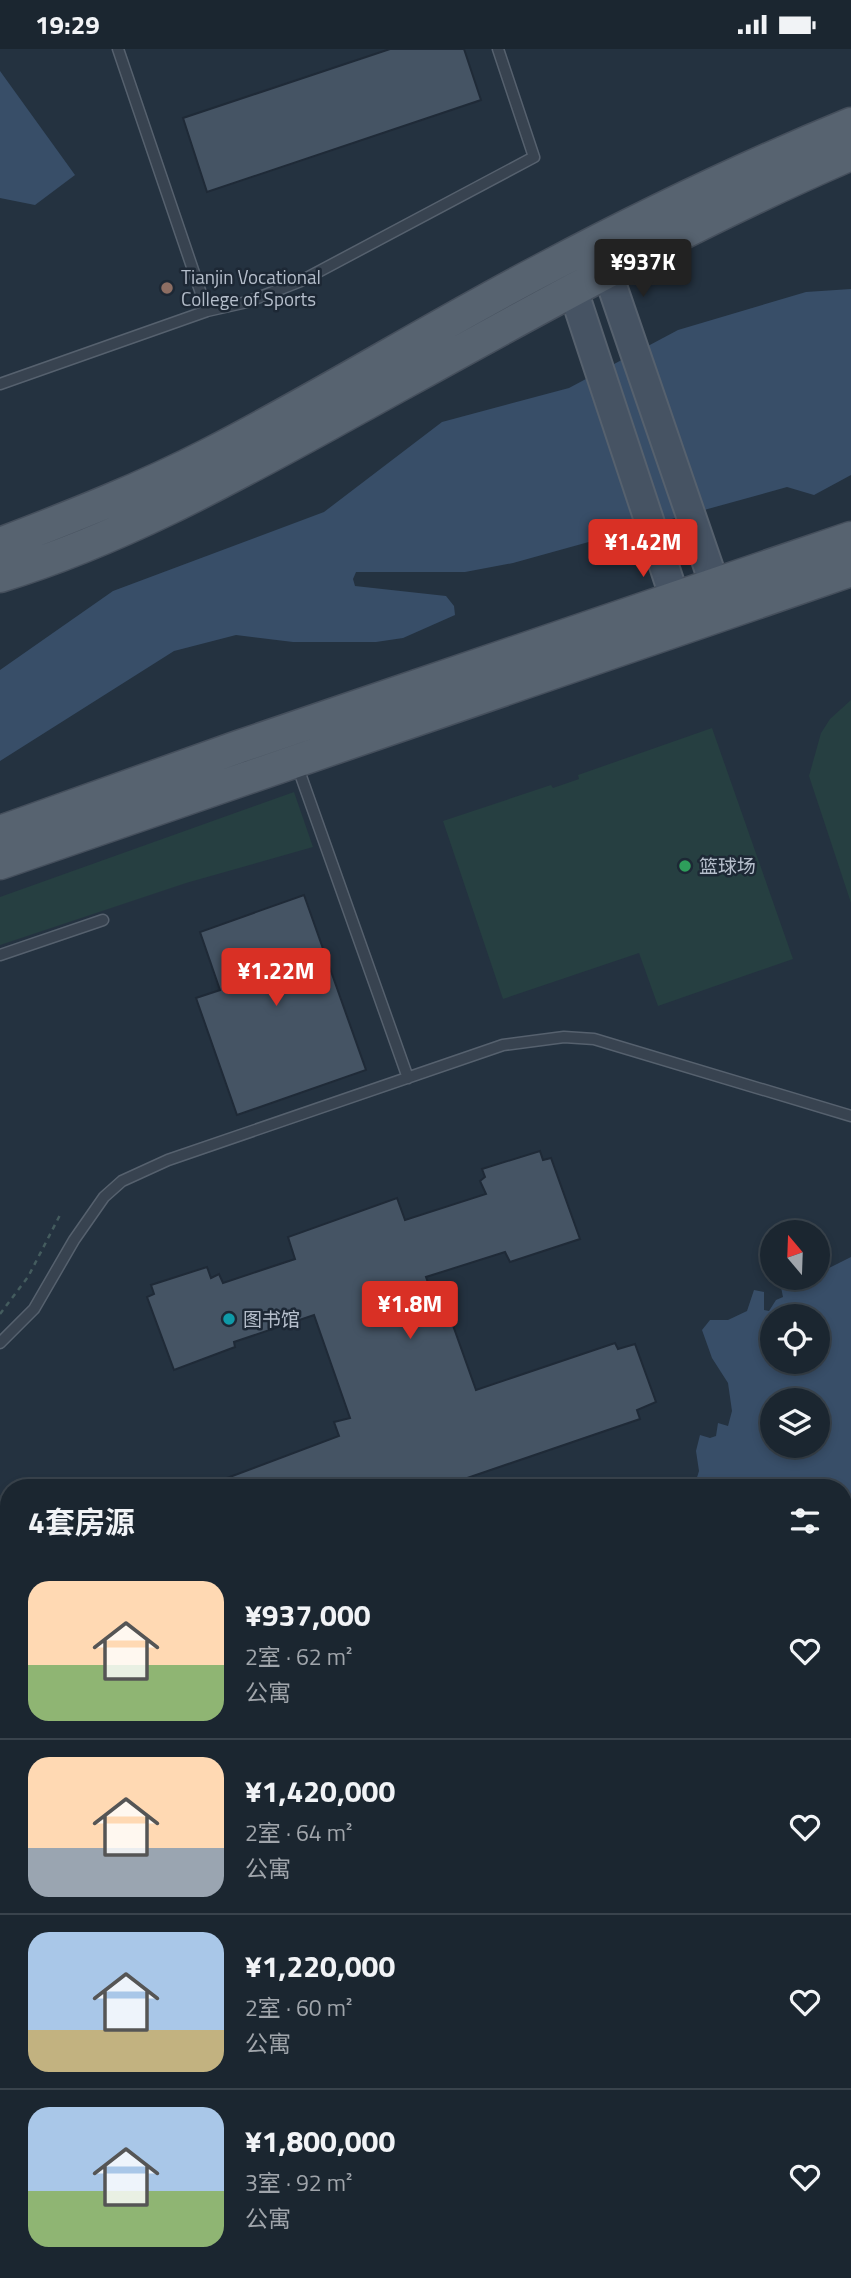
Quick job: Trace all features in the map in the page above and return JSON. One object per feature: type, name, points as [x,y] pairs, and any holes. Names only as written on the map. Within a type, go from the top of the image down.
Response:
[{"type":"main road","points":[[0,544],[90,509],[208,455],[367,370],[542,269],[683,198],[851,124]]},
{"type":"main road","points":[[0,576],[71,552],[222,483],[607,271],[767,190],[851,154]]},
{"type":"main road","points":[[607,271],[715,586]]},
{"type":"main road","points":[[573,290],[675,599]]},
{"type":"main road","points":[[0,832],[851,538]]},
{"type":"main road","points":[[0,863],[851,570]]},
{"type":"main road","points":[[0,846],[140,813]]},
{"type":"lane","points":[[118,49],[207,311]]},
{"type":"lane","points":[[0,383],[207,311],[247,302],[301,281],[534,157],[498,49]]},
{"type":"lane","points":[[296,760],[408,1078]]},
{"type":"lane","points":[[0,955],[103,920]]},
{"type":"lane","points":[[0,1343],[34,1309],[87,1219],[104,1197],[122,1181],[168,1160],[503,1045],[565,1037],[584,1038],[851,1116]]},
{"type":"path","points":[[0,1314],[28,1277],[60,1215]]},
{"type":"green space","points":[[851,700],[851,903],[809,776],[821,733],[830,719]]},
{"type":"green space","points":[[712,728],[793,959],[658,1006],[639,953],[503,999],[443,821],[551,785],[553,788],[579,779],[578,775]]},
{"type":"green space","points":[[294,792],[313,847],[186,883],[0,945],[0,897]]},
{"type":"water","points":[[0,71],[75,175],[35,205],[0,198]]},
{"type":"water","points":[[851,289],[851,475],[814,495],[787,487],[513,563],[465,572],[356,572],[353,579],[355,586],[446,596],[454,606],[455,615],[403,638],[376,642],[293,642],[236,635],[174,651],[0,761],[0,670],[113,591],[324,512],[442,422],[569,388],[678,330],[806,292]]},
{"type":"water","points":[[851,1257],[851,1479],[696,1479],[699,1471],[696,1451],[700,1435],[710,1438],[716,1436],[718,1423],[728,1426],[732,1411],[728,1383],[712,1358],[702,1330],[710,1320],[728,1320],[747,1311],[754,1290],[764,1292],[764,1304],[760,1304],[760,1374],[830,1374],[830,1304],[773,1304],[783,1297],[782,1290],[830,1290],[830,1268]]},
{"type":"building","points":[[390,49],[464,49],[481,100],[207,192],[183,118]]},
{"type":"building","points":[[304,895],[366,1070],[237,1115],[196,998],[220,990],[200,932]]},
{"type":"building","name":"图书馆","points":[[540,1151],[543,1160],[551,1158],[580,1239],[510,1262],[505,1252],[426,1277],[436,1306],[445,1303],[476,1390],[615,1343],[618,1349],[635,1344],[656,1402],[637,1410],[640,1419],[464,1479],[224,1479],[339,1436],[334,1422],[350,1418],[314,1315],[234,1342],[235,1347],[174,1370],[147,1297],[154,1294],[151,1285],[207,1267],[211,1278],[219,1274],[223,1283],[295,1259],[288,1237],[397,1198],[405,1220],[486,1194],[480,1181],[485,1177],[482,1169]]},
{"type":"place","name":"Tianjin Vocational College of Sports","points":[[167,288]]},
{"type":"place","name":"篮球场","points":[[685,866]]},
{"type":"place","name":"图书馆","points":[[229,1319]]}]
